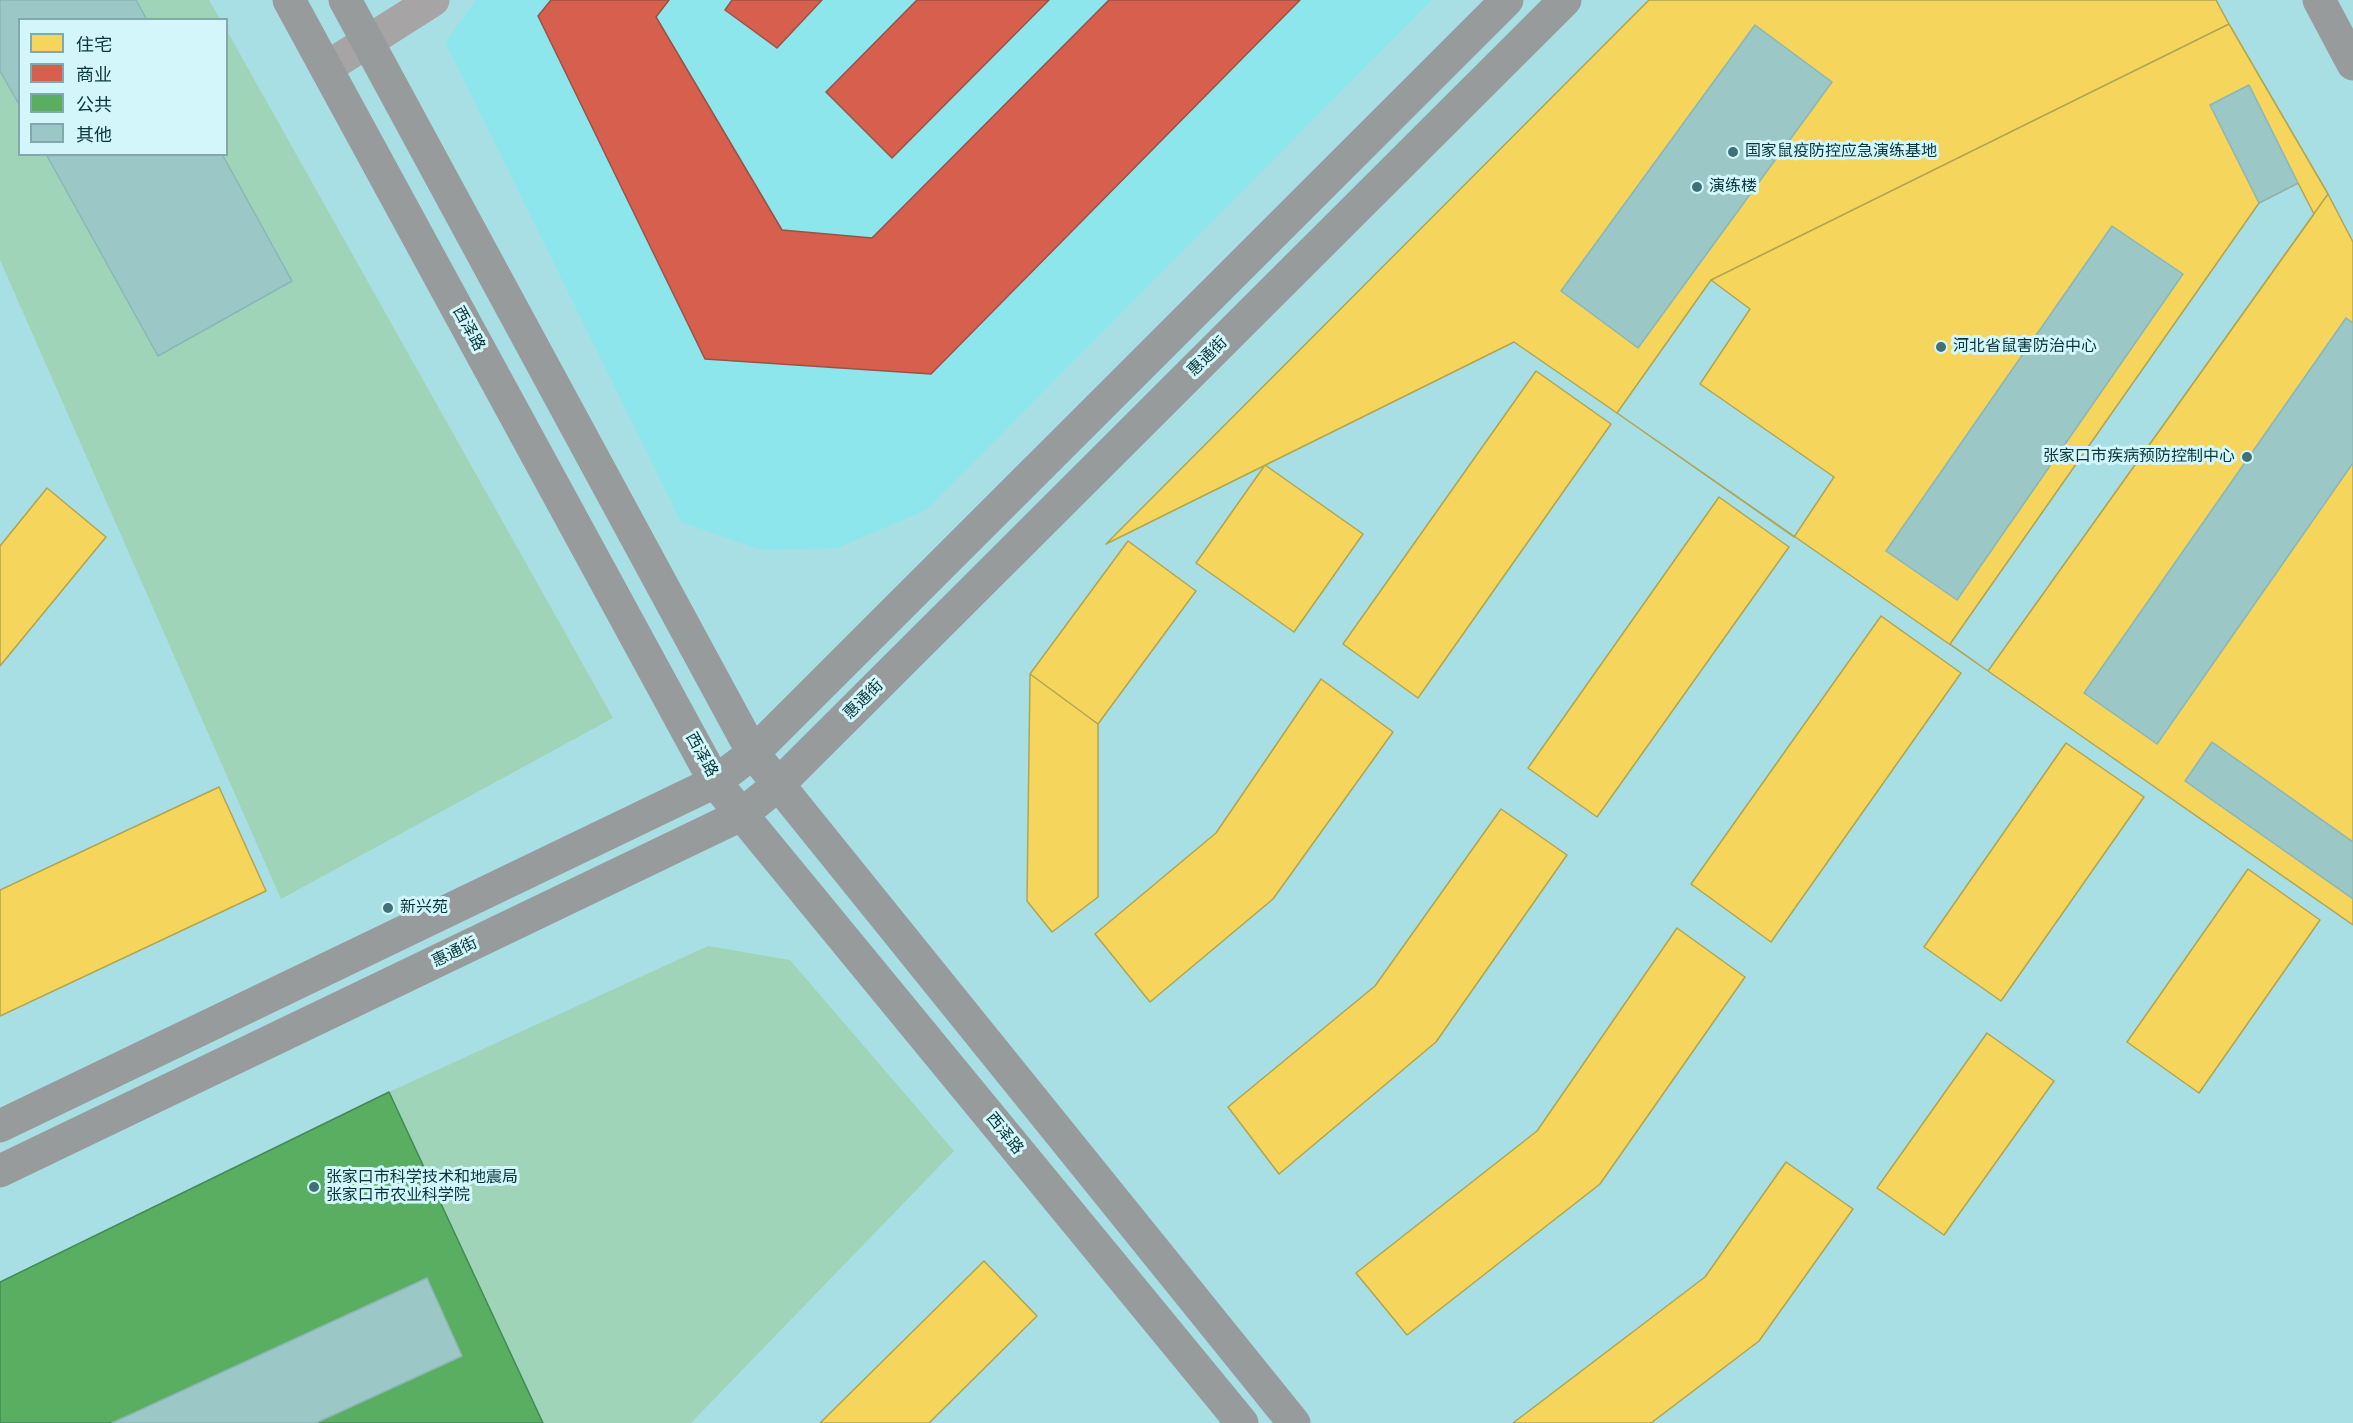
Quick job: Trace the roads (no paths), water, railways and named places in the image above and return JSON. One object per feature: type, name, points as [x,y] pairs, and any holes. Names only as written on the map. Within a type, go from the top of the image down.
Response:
[{"type":"main road","name":"西泽路","points":[[289,0],[715,782],[1242,1423]]},
{"type":"main road","points":[[345,0],[753,753],[1294,1423]]},
{"type":"main road","points":[[0,1126],[715,782],[753,753],[1508,0]]},
{"type":"main road","name":"惠通街","points":[[0,1171],[741,815],[778,785],[1565,0]]},
{"type":"main road","points":[[2319,0],[2353,64]]},
{"type":"street","points":[[326,68],[433,0]]},
{"type":"place","name":"国家鼠疫防控应急演练基地","points":[[1733,152]]},
{"type":"place","name":"演练楼","points":[[1697,187]]},
{"type":"place","name":"河北省鼠害防治中心","points":[[1941,347]]},
{"type":"place","name":"张家口市疾病预防控制中心","points":[[2247,457]]},
{"type":"place","name":"新兴苑","points":[[388,908]]},
{"type":"place","name":"张家口市科学技术和地震局 张家口市农业科学院","points":[[314,1187]]}]
